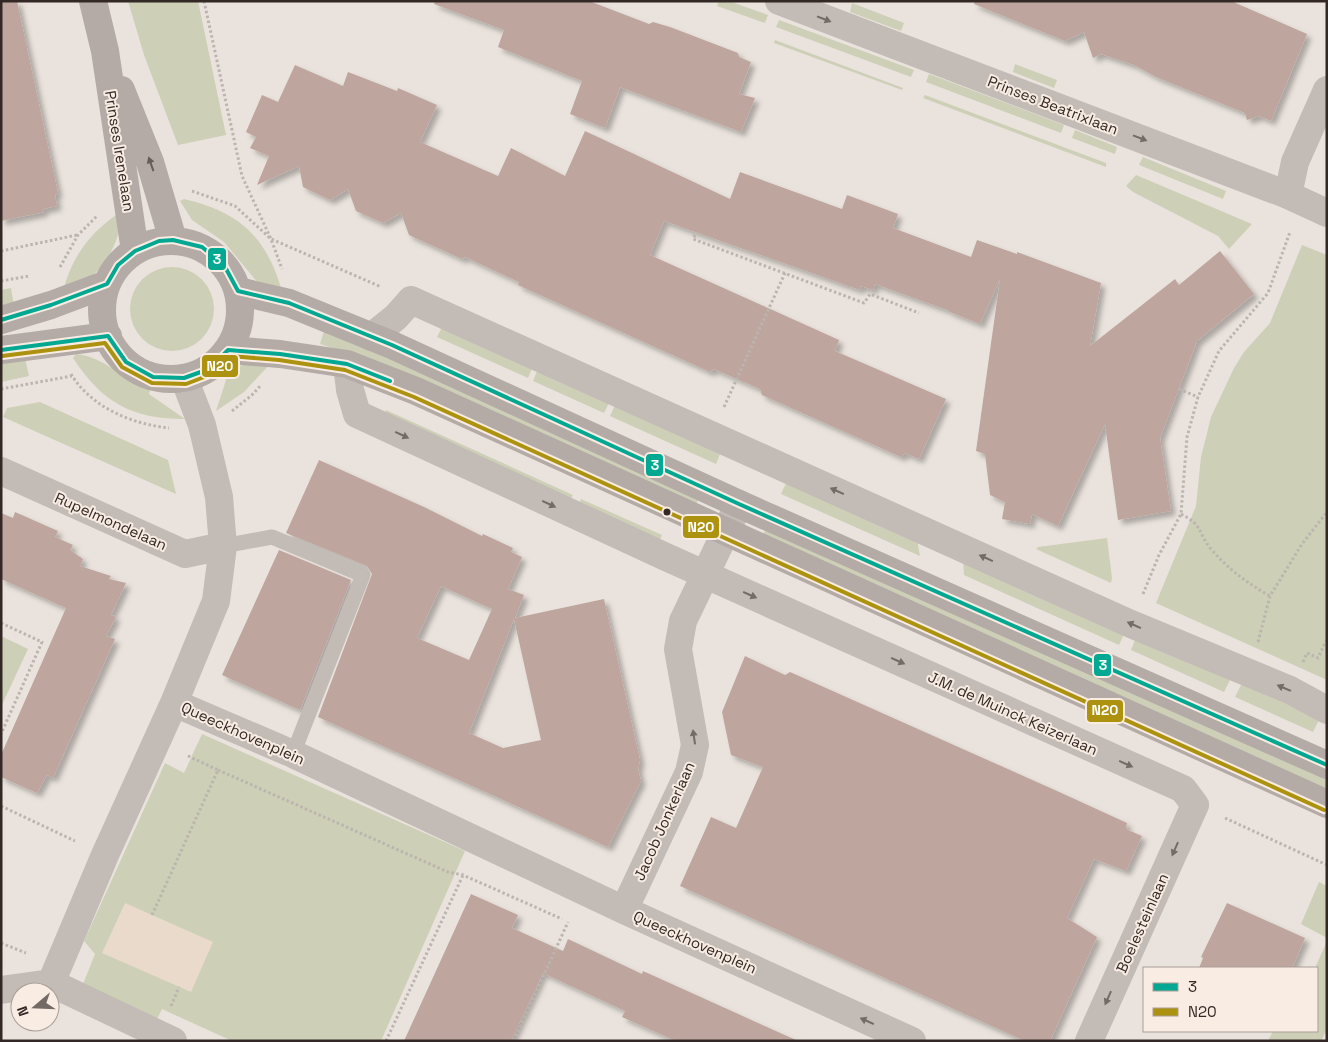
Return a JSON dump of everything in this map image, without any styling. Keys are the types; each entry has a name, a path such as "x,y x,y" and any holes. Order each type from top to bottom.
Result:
{"main road":[{"name":"Prinses Irenelaan","path":"93,1 105,51 135,250"},
{"name":"Prinses Irenelaan","path":"105,51 150,162 173,240"},
{"path":"173,240 202,247 224,265 238,291 241,311 238,332 228,350 209,369 184,378 153,377 126,362 108,336 102,311 107,284 118,265 135,250 160,241 173,240"},
{"path":"1,320 51,305 107,284"},
{"path":"238,291 289,303 371,337 739,504 1327,765"},
{"path":"1,350 108,336"},
{"path":"228,350 280,354 347,364 416,391 1327,804"}],"street":[{"name":"Prinses Beatrixlaan","path":"779,1 1288,195 1327,213"},
{"path":"1288,195 1295,162 1327,90"},
{"path":"371,337 396,317 411,300 1131,624 1290,690 1327,710"},
{"name":"J.M. de Muinck Keizerlaan","path":"347,364 350,390 358,414 706,575 1183,789 1194,805"},
{"path":"174,703 216,600 223,546 219,497 202,425 184,378"},
{"name":"Rupelmondelaan","path":"1,471 185,554 223,546"},
{"name":"Jacob Jonkerlaan","path":"624,910 689,772 695,745 678,649 683,622 739,504"},
{"name":"Queeckhovenplein","path":"52,982 105,855 174,703 293,754 624,910 912,1041"},
{"name":"Boelesteinlaan","path":"1089,1041 1194,805"},
{"path":"60,987 173,1041"}],"lane":[{"path":"223,546 272,537 363,575 293,754"}],"path":[{"path":"204,1 242,176 271,239 411,300"},
{"path":"1131,624 1159,555 1181,514 1187,437 1198,397 1219,351 1268,293 1294,220 1288,195"},
{"path":"1,251 78,235"},
{"path":"695,235 693,239 864,303 870,294 919,313"},
{"path":"712,435 785,273"},
{"path":"1,388 72,376"},
{"path":"1179,389 1198,397"},
{"path":"1249,673 1270,596 1302,544 1327,512"},
{"path":"1181,514 1195,522 1211,548 1243,581 1270,596"},
{"path":"1,624 42,642 1,734"},
{"path":"157,741 448,872 464,875"},
{"path":"152,915 218,770"},
{"path":"1194,805 1327,865"},
{"path":"1,806 105,855"},
{"path":"386,1041 480,841"},
{"path":"514,1041 568,922"}],"green space":[{"path":"128,1 198,1 226,135 178,145 144,55"},
{"path":"719,1 729,1 768,15 765,23 717,6"},
{"path":"852,3 904,23 901,31 850,12"},
{"path":"779,20 914,70 911,77 776,27"},
{"path":"775,40 903,88 902,90 774,43"},
{"path":"1015,64 1057,80 1054,88 1013,72"},
{"path":"929,74 1064,125 1061,133 926,82"},
{"path":"925,95 1106,163 1106,167 923,98"},
{"path":"1075,130 1117,147 1115,154 1072,138"},
{"path":"1143,157 1226,191 1223,199 1139,165"},
{"path":"1136,175 1252,224 1229,249 1218,236 1133,192 1126,186"},
{"path":"184,199 220,211 248,229 268,255 282,291 259,284 224,242 192,220 180,201"},
{"path":"119,213 120,221 117,239 108,257 90,277 64,287 73,264 84,245 100,228"},
{"path":"1302,245 1327,255 1327,680 1156,603 1196,506 1201,457 1211,417 1234,368 1244,352 1270,323"},
{"path":"172,267 188,270 202,279 211,293 214,309 211,325 202,339 188,348 172,351 156,348 142,339 133,325 130,309 133,293 142,279 156,270"},
{"path":"11,288 14,306 1,309 1,290"},
{"path":"444,323 534,364 528,378 437,337"},
{"path":"325,328 700,496 694,509 336,349 320,344"},
{"path":"76,354 96,359 150,390 149,394 185,419 149,416 120,405 95,386 73,358"},
{"path":"25,358 29,376 1,382 1,360"},
{"path":"258,360 270,364 244,392 216,411 226,380 224,375 237,367"},
{"path":"539,366 611,399 604,413 533,381"},
{"path":"617,401 722,449 716,464 610,416"},
{"path":"40,402 168,460 176,494 3,417 7,408"},
{"path":"386,410 573,495 569,503 383,419"},
{"path":"788,479 917,539 920,556 781,494"},
{"path":"581,499 662,535 658,543 578,507"},
{"path":"768,524 1327,775 1327,794 761,539"},
{"path":"1107,538 1111,583 1036,549 1038,547"},
{"path":"963,560 1126,630 1119,645 964,575"},
{"path":"1137,635 1231,678 1224,692 1131,650"},
{"path":"1,636 28,649 1,707"},
{"path":"1242,683 1320,718 1313,732 1235,697"},
{"path":"202,734 465,851 381,1041 232,1041 162,1009 156,1021 83,984 95,954 84,941 165,763 184,773"},
{"path":"1319,882 1327,886 1327,938 1301,924"},
{"path":"1327,941 1327,1029 1321,1041 1268,1041 1272,1032 1318,1032 1318,967 1315,967"}],"shaded area":[{"path":"125,903 213,942 191,992 102,953"}],"building":[{"path":"1,1 17,1 58,193 55,195 57,206 43,209 44,212 1,221"},
{"path":"435,1 589,1 649,24 653,22 670,27 738,53 739,57 751,62 739,94 755,98 741,132 620,87 605,128 570,114 582,81 498,47 504,30 434,4"},
{"path":"975,1 1231,1 1307,34 1271,121 1259,116 1247,120 1245,113 1156,77 1134,65 1101,54 1093,58 1084,32 1065,41 974,4"},
{"path":"295,65 343,86 348,72 397,91 398,88 437,105 420,142 498,176 511,148 565,176 585,131 730,199 740,172 842,209 847,195 898,214 893,228 971,257 977,240 1017,254 1017,252 1101,283 1090,346 1175,279 1179,285 1220,251 1254,294 1197,341 1160,438 1171,511 1118,520 1105,424 1058,526 1032,514 1030,524 1002,519 1005,502 990,495 985,454 976,451 1000,279 980,324 875,284 873,290 861,286 860,290 664,221 650,255 839,340 835,351 946,399 919,459 905,453 901,457 762,395 760,389 714,369 710,372 518,285 519,282 465,257 462,259 409,235 401,213 383,223 356,211 348,189 330,200 303,187 299,166 257,185 269,156 250,148 256,137 246,132 262,95 278,102"},
{"path":"319,460 424,507 482,536 483,534 513,548 511,552 522,557 508,589 524,595 515,618 604,599 640,760 638,769 641,781 608,847 318,717 372,574 367,566 286,533","holes":["441,586 492,609 469,660 417,638","514,619 541,740 503,748 469,733"]},
{"path":"15,512 58,531 55,537 73,545 70,550 83,559 80,566 111,576 109,579 126,583 111,615 116,617 106,636 115,639 53,778 47,775 37,793 1,777 1,755 66,608 1,579 1,513 13,518"},
{"path":"279,550 351,580 300,710 222,675"},
{"path":"745,656 785,675 790,672 1057,791 1127,823 1126,827 1128,830 1142,836 1126,871 1094,859 1067,918 1097,937 1050,1041 1025,1041 680,886 711,817 736,828 763,767 731,755 722,712"},
{"path":"471,894 518,915 512,928 563,951 568,939 642,974 643,971 798,1041 676,1041 622,1017 625,1011 543,973 511,1041 404,1041"},
{"path":"1227,903 1305,938 1292,967 1199,967 1203,958 1201,957"}],"transit line":[{"name":"3","path":"1,320 51,305 107,284 118,265 135,251 159,241 173,240 202,247 224,265 238,291 289,303 392,345 739,504 1327,765"},
{"name":"3","path":"1,350 108,336 126,362 153,377 184,378 209,369 228,350 280,354 347,364 390,381"},
{"name":"N20","path":"2,356 105,343 122,367 152,383 186,384 212,374 230,356 279,360 345,370 414,397 1324,810"}]}
